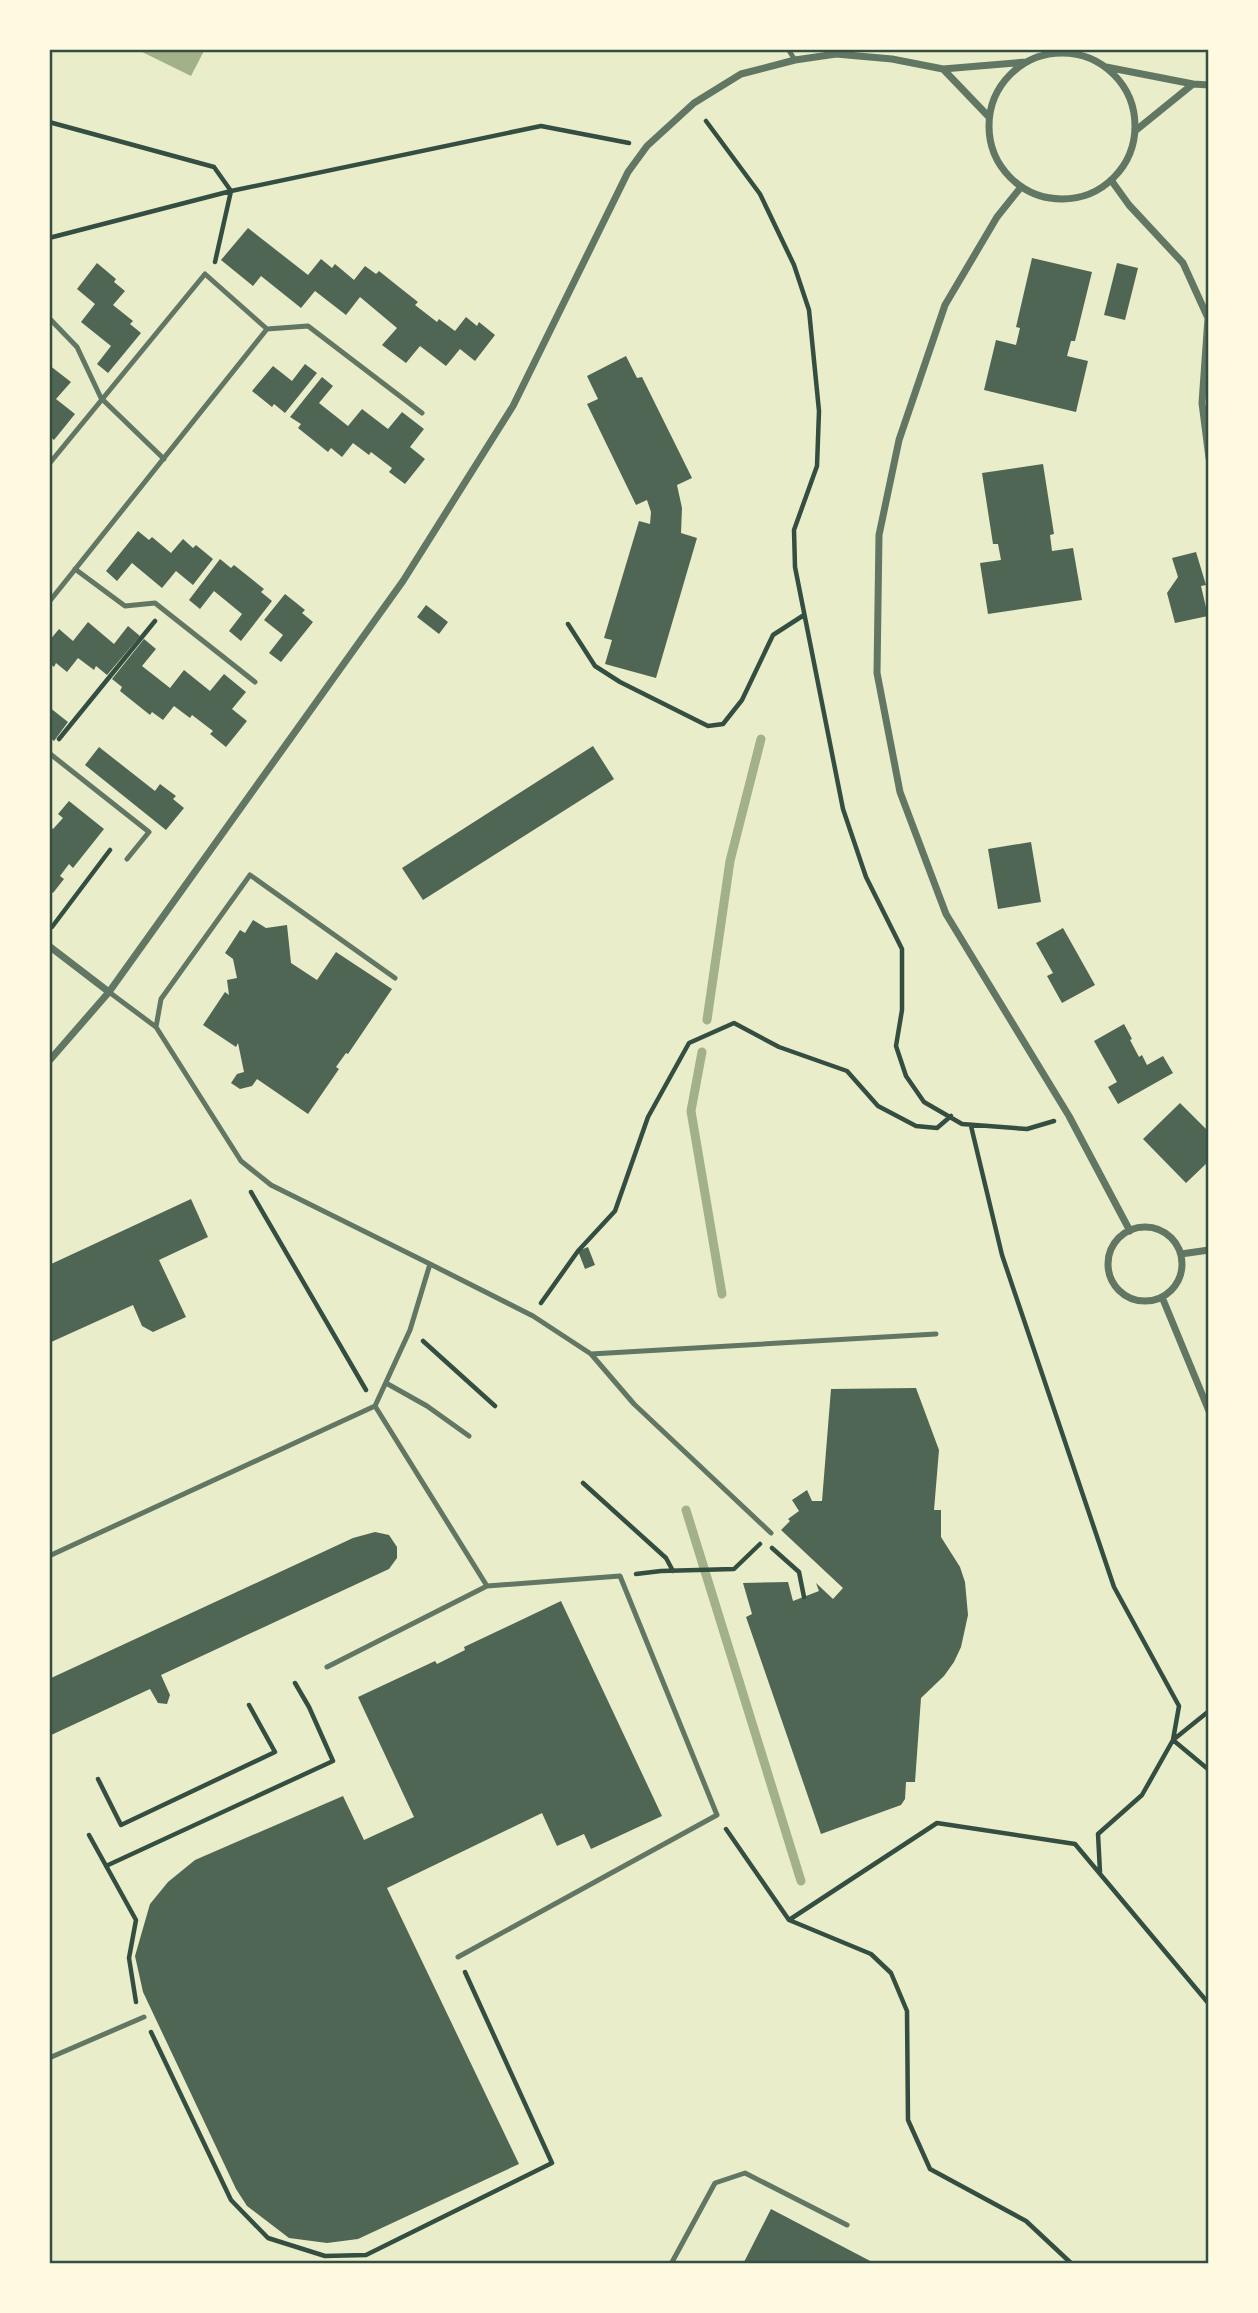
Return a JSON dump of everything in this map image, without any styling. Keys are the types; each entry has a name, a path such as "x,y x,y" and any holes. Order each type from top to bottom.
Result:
{"street":[{"path":"1104,66 1121,83 1132,106 1135,131 1123,166 1111,180 1091,193 1067,199 1043,197 1021,187 1006,173 995,156 989,137 989,117 996,95 1009,76 1027,62 1064,51 1104,66 1209,85"},
{"path":"49,1061 110,992 403,581 513,407 628,172 647,146 694,103 741,74 795,60 836,54 892,59 943,69 1027,62"},
{"path":"943,69 989,117"},
{"path":"1135,131 1193,84"},
{"path":"1111,180 1129,205 1183,263 1208,318 1202,403 1209,458"},
{"path":"1021,187 997,217 945,305 899,440 879,535 877,673 901,792 946,914 1069,1116 1130,1231"},
{"path":"49,946 110,992"},
{"path":"1142,1227 1155,1228 1175,1242 1181,1254 1179,1279 1162,1297 1139,1301 1119,1290 1112,1280 1109,1269 1113,1246 1120,1237 1130,1231 1142,1227"},
{"path":"1181,1254 1209,1250"},
{"path":"1162,1297 1209,1411"}],"lane":[{"path":"788,49 795,60"},
{"path":"49,464 205,274 267,329 308,326 422,413"},
{"path":"49,318 77,347 101,398 164,458"},
{"path":"49,602 267,329"},
{"path":"75,569 125,606 155,603 255,682"},
{"path":"49,753 149,832 127,859"},
{"path":"156,1027 161,999 250,875 395,978"},
{"path":"110,992 156,1027 241,1161 271,1185 533,1316 591,1354 634,1404 771,1534"},
{"path":"49,1556 375,1406 410,1329 430,1264"},
{"path":"591,1354 936,1334"},
{"path":"386,1383 427,1406 469,1436"},
{"path":"375,1406 487,1586"},
{"path":"327,1667 487,1586 620,1576 717,1815 458,1956"},
{"path":"49,2058 144,2017"},
{"path":"671,2264 715,2183 745,2173 846,2225"}],"path":[{"path":"706,121 761,194 794,265 809,310 819,411 817,466 794,530 795,567 843,809 866,877 902,949 902,1010 897,1046 906,1076 924,1102 962,1124 1027,1129 1069,1116"},
{"path":"49,122 214,167 231,191 212,280"},
{"path":"49,238 231,191 541,126 647,146"},
{"path":"57,742 164,610"},
{"path":"568,624 595,666 620,682 708,726 723,724 742,700 773,635 804,615"},
{"path":"49,925 52,927 133,820"},
{"path":"533,1316 578,1251 615,1211 648,1118 689,1043 734,1023 779,1047 847,1071 878,1106 916,1126 937,1128 951,1116"},
{"path":"971,1126 1002,1255 1114,1587 1179,1706 1173,1740 1142,1795 1098,1833 1100,1872"},
{"path":"241,1161 252,1195 375,1406"},
{"path":"410,1329 495,1406"},
{"path":"583,1483 666,1558 673,1571"},
{"path":"620,1576 734,1569 764,1541 799,1572 804,1597"},
{"path":"106,1866 333,1761 295,1682"},
{"path":"98,1779 121,1825 275,1752 250,1705"},
{"path":"1173,1740 1209,1711"},
{"path":"1173,1740 1209,1770"},
{"path":"717,1815 789,1920 871,1955 891,1973 906,2011 908,2120 930,2169 1026,2221 1072,2264"},
{"path":"789,1920 937,1823 1075,1844 1209,2004"},
{"path":"89,1835 136,1920 129,1958 134,1999 231,2200 268,2238 325,2256 366,2255 552,2163 458,1956"}],"shaded area":[{"path":"136,49 205,49 191,76"}],"building":[{"path":"248,228 308,275 321,259 332,268 335,264 354,280 365,266 376,274 379,271 418,302 415,305 437,322 439,319 455,331 466,317 477,326 479,322 495,335 475,361 460,349 446,366 420,346 406,363 382,345 397,328 360,297 346,315 315,291 301,308 261,276 253,286 221,260"},
{"path":"1032,258 1092,272 1075,341 1071,341 1067,356 1088,361 1076,412 984,390 996,340 1016,345 1020,328 1016,327"},
{"path":"97,263 116,279 114,282 125,291 113,305 133,321 130,324 141,333 108,373 97,364 111,346 81,322 95,304 77,289"},
{"path":"1117,263 1138,268 1125,320 1104,315"},
{"path":"626,356 637,378 642,377 692,478 677,485 682,508 681,533 697,538 656,678 605,664 612,640 604,638 639,521 650,524 651,512 647,500 636,505 587,404 598,399 587,376"},
{"path":"305,364 317,373 285,413 274,404 272,407 252,391 273,366 292,381"},
{"path":"49,365 71,382 56,399 75,414 54,440 49,436"},
{"path":"322,377 333,386 319,403 348,426 362,409 388,429 402,412 424,429 410,447 425,459 405,484 389,472 392,468 371,452 369,455 353,443 342,457 331,448 328,452 298,428 301,424 290,417"},
{"path":"1043,464 1054,534 1050,535 1052,551 1073,548 1082,600 988,614 980,563 1001,560 998,544 993,544 982,473"},
{"path":"138,531 149,540 152,537 171,553 183,539 193,548 196,545 213,559 193,585 176,571 162,588 132,563 117,581 106,571"},
{"path":"1196,552 1206,585 1201,586 1208,616 1175,623 1167,593 1178,577 1172,558"},
{"path":"220,559 231,568 234,565 264,589 261,592 272,601 241,641 229,631 242,614 214,591 200,609 189,600"},
{"path":"285,594 305,610 302,613 313,622 281,662 269,653 283,635 264,620"},
{"path":"426,605 448,622 439,634 417,617"},
{"path":"88,622 114,644 128,626 140,636 107,675 96,666 94,670 78,658 67,672 56,663 54,667 49,663 49,641 59,629 73,641"},
{"path":"144,639 156,649 142,666 170,688 184,670 210,691 224,674 246,692 232,709 247,721 226,747 210,734 213,731 192,715 190,718 174,706 163,720 152,712 150,715 120,691 122,687 112,679"},
{"path":"49,707 68,722 54,741 49,737"},
{"path":"593,746 614,779 423,900 402,868"},
{"path":"99,747 155,791 160,784 176,796 173,799 184,808 166,830 85,765"},
{"path":"69,801 104,829 73,868 69,864 60,876 64,879 53,893 49,890 49,826 53,829 63,818 58,814"},
{"path":"1031,842 1041,902 998,909 988,849"},
{"path":"253,920 266,928 287,925 291,963 317,980 336,952 392,989 348,1054 346,1053 336,1067 339,1069 308,1114 257,1079 252,1086 240,1089 231,1083 237,1074 244,1072 238,1043 236,1047 203,1025 225,992 229,995 227,980 237,978 233,959 225,953 240,930 245,933"},
{"path":"1063,928 1095,985 1062,1003 1047,976 1053,973 1036,943"},
{"path":"1124,1024 1139,1057 1142,1055 1147,1065 1163,1056 1173,1073 1118,1104 1108,1087 1117,1082 1094,1041"},
{"path":"1180,1103 1209,1132 1209,1161 1186,1183 1143,1139"},
{"path":"191,1199 208,1237 159,1260 186,1317 153,1332 142,1326 133,1305 49,1343 49,1265"},
{"path":"588,1247 595,1265 585,1269 578,1251"},
{"path":"916,1388 939,1450 934,1510 941,1510 941,1537 960,1567 965,1582 968,1615 961,1647 954,1662 921,1698 915,1782 906,1782 905,1799 901,1805 821,1834 746,1617 752,1614 743,1583 788,1582 793,1601 819,1591 816,1583 833,1599 843,1588 781,1530 790,1521 788,1519 799,1511 792,1500 807,1490 812,1501 822,1501 831,1389"},
{"path":"375,1532 389,1535 397,1547 397,1558 389,1569 161,1675 170,1695 167,1704 158,1703 150,1689 49,1736 49,1679 353,1538"},
{"path":"561,1601 662,1816 591,1849 584,1834 557,1846 542,1813 387,1888 519,2164 358,2239 327,2243 289,2238 247,2206 236,2189 143,1992 135,1956 150,1904 168,1882 195,1860 343,1796 364,1840 414,1817 358,1697 435,1661 437,1664 465,1650 464,1647"},
{"path":"771,2209 876,2264 743,2264"}],"waterway":[{"path":"707,1020 730,861 761,739"},
{"path":"702,1052 691,1111 722,1294"},
{"path":"686,1510 801,1881"}]}
